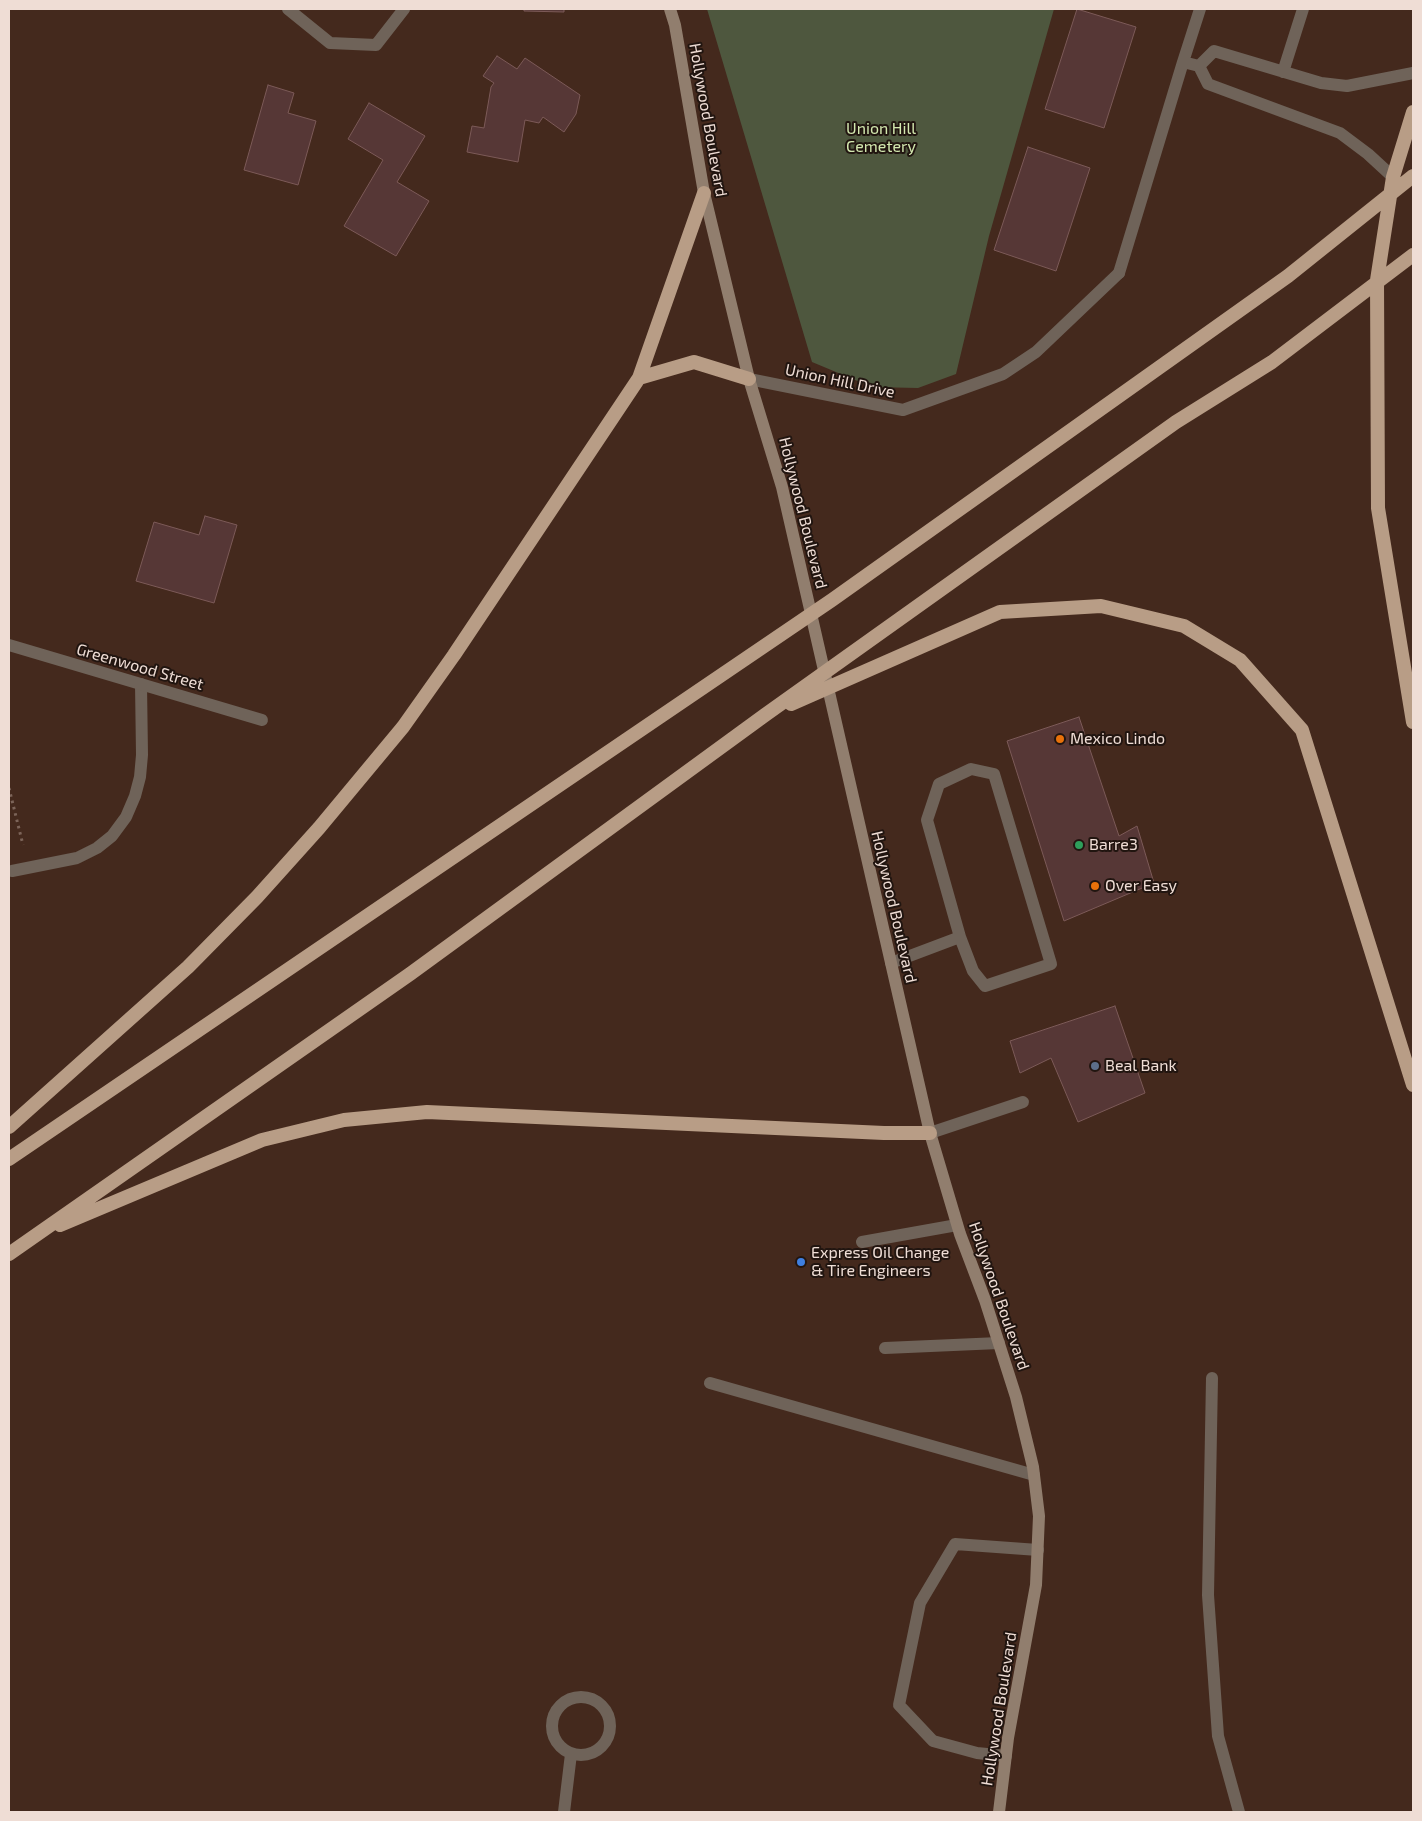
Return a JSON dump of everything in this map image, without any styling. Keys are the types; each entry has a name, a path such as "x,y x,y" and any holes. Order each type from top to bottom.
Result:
{"highway":[{"path":"1413,112 1393,177 1377,280 1378,508 1413,722"},
{"path":"9,1159 832,600 1288,276 1413,176"},
{"path":"9,1127 188,967 257,897 319,828 403,727 460,647 639,378 704,193"},
{"path":"9,1254 410,974 766,715 1176,422 1272,362 1413,255"},
{"path":"639,378 694,362 749,379"},
{"path":"766,715 1000,612 1101,606 1184,626 1240,660 1302,730 1413,1085"},
{"path":"34,1236 262,1140 344,1120 427,1112 930,1133"}],"main road":[{"name":"Hollywood Boulevard","path":"670,9 704,193 749,379 782,487 930,1133 957,1224 985,1300 1016,1397 1034,1475 1039,1516 1036,1585 1006,1756 999,1812"}],"street":[{"path":"288,9 330,43 376,45 404,9"},
{"path":"1200,9 1183,62 1199,66 1208,84 1340,133 1368,154 1393,177"},
{"path":"1283,72 1303,9"},
{"path":"1199,66 1214,51 1321,83 1347,86 1413,73"},
{"name":"Union Hill Drive","path":"749,379 903,410 1003,374 1036,352 1119,273 1183,62"},
{"name":"Greenwood Street","path":"9,645 262,720"},
{"path":"12,871 77,858 97,848 112,836 126,817 135,796 140,777 142,755 141,684"},
{"path":"971,769 994,774 1051,964 985,986 973,971 960,937 927,820 939,784 971,769"},
{"path":"890,963 960,937"},
{"path":"930,1133 1023,1102"},
{"path":"862,1242 957,1224"},
{"path":"885,1348 999,1343"},
{"path":"1212,1378 1208,1595 1218,1736 1239,1812"},
{"path":"710,1382 1034,1475"},
{"path":"1006,1756 976,1753 933,1741 899,1705 920,1603 955,1544 1038,1550"},
{"path":"576,1698 594,1700 602,1706 607,1715 610,1724 609,1734 605,1743 598,1750 580,1756 571,1754 562,1749 552,1734 554,1715 566,1701 576,1698"},
{"path":"564,1812 571,1754"}],"path":[{"path":"9,788 29,868"}],"green space":[{"name":"Union Hill Cemetery","path":"707,9 1054,9 989,236 956,374 918,388 872,387 812,362"}],"building":[{"path":"524,9 564,9 564,12 524,11"},
{"path":"1077,9 1136,27 1104,128 1045,109"},
{"path":"497,56 517,69 525,58 580,95 576,114 564,132 543,117 539,123 525,120 518,162 467,152 472,126 484,128 491,87 494,83 483,76"},
{"path":"268,85 294,93 288,113 316,121 298,185 244,170"},
{"path":"369,103 425,136 397,182 429,201 396,256 344,226 383,160 348,139"},
{"path":"1028,147 1090,168 1056,271 994,250"},
{"path":"205,516 237,525 214,603 136,581 154,522 199,535"},
{"path":"1079,717 1119,836 1137,826 1154,883 1064,921 1007,741"},
{"name":"Beal Bank","path":"1115,1006 1145,1093 1078,1122 1051,1058 1020,1073 1010,1041"}],"place":[{"name":"Mexico Lindo","path":"1060,739"},
{"name":"Barre3","path":"1079,845"},
{"name":"Over Easy","path":"1095,886"},
{"name":"Beal Bank","path":"1095,1066"},
{"name":"Express Oil Change & Tire Engineers","path":"801,1262"}]}
